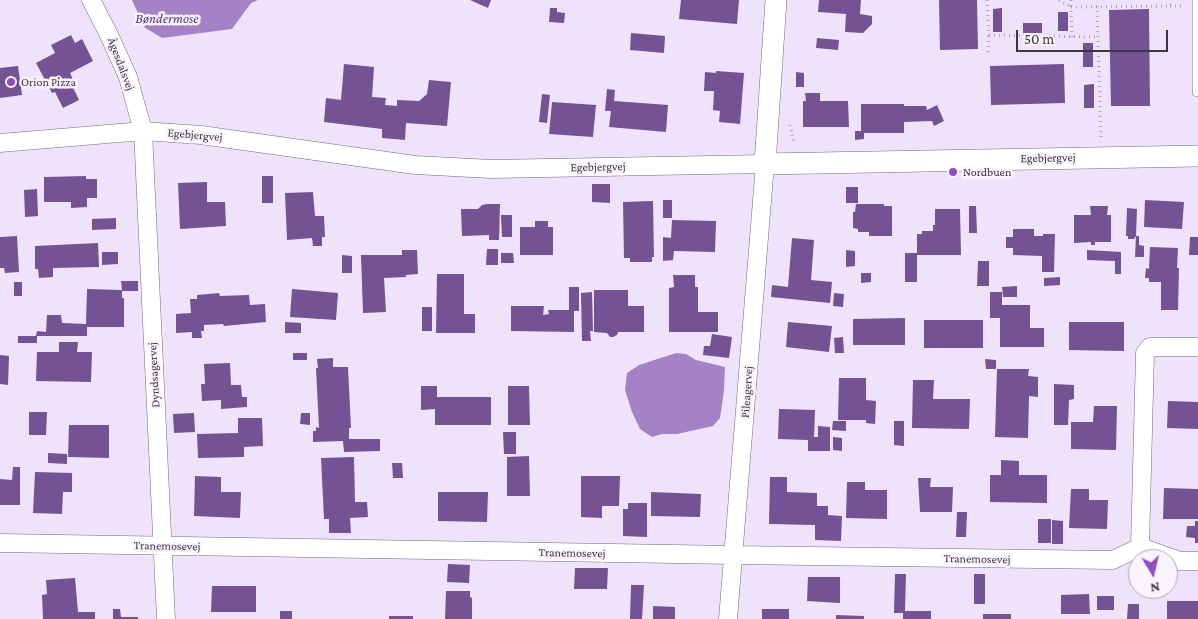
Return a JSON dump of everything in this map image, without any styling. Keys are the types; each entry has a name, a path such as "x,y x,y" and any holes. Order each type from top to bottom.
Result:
{"street":[{"name":"Ågesdalsvej","path":"91,0 128,77 143,131"},
{"path":"765,164 776,0"},
{"name":"Egebjergvej","path":"0,143 143,131 201,135 416,165 491,169 1198,156"},
{"name":"Dyndsagervej","path":"143,131 166,619"},
{"name":"Pileagervej","path":"728,619 765,164"},
{"path":"1198,347 1150,348 1145,353 1140,547 1180,561 1198,561"},
{"name":"Tranemosevej","path":"0,543 1113,560 1140,547"}],"lane":[{"path":"1196,0 1197,92"}],"path":[{"path":"987,0 988,52"},
{"path":"1059,0 1071,7 1170,6 1172,0"},
{"path":"1071,0 1072,37"},
{"path":"1097,6 1101,139"},
{"path":"989,35 1098,37"}],"water":[{"name":"Bøndermose","path":"132,0 258,0 251,3 232,29 162,38 144,27"},
{"path":"676,353 686,354 696,360 725,367 720,418 713,426 652,437 640,429 632,412 625,390 627,373 639,365"}],"building":[{"path":"470,0 491,0 488,8"},
{"path":"681,0 739,0 737,24 679,19"},
{"path":"819,0 861,0 860,14 872,16 872,24 863,33 845,32 846,14 818,12"},
{"path":"939,0 977,0 978,49 940,50"},
{"path":"550,8 557,8 557,12 565,13 564,23 549,22"},
{"path":"1002,8 1002,32 993,32 993,9"},
{"path":"1149,9 1150,106 1111,106 1109,10"},
{"path":"1058,12 1068,12 1068,31 1058,31"},
{"path":"1023,23 1042,23 1042,33 1023,33"},
{"path":"631,33 665,36 664,53 630,50"},
{"path":"71,35 75,43 82,39 93,61 70,73 74,82 71,83 79,100 63,108 55,92 52,93 36,63 55,53 51,45"},
{"path":"817,38 839,40 838,50 816,48"},
{"path":"1083,43 1093,43 1093,67 1083,67"},
{"path":"344,64 374,67 372,97 386,98 385,105 397,106 397,100 419,101 427,94 429,80 451,82 447,126 406,123 405,140 382,138 382,129 324,122 326,98 341,100"},
{"path":"1064,64 1065,103 991,105 990,66"},
{"path":"18,66 22,95 0,98 0,68"},
{"path":"716,71 744,73 740,124 719,122 720,111 713,110 714,91 704,91 705,72 716,73"},
{"path":"796,72 804,73 804,87 796,87"},
{"path":"1094,84 1094,108 1084,108 1084,85"},
{"path":"607,89 615,90 614,101 668,105 666,132 609,127 611,111 605,111"},
{"path":"805,93 820,93 820,101 848,101 849,127 803,127 803,101 806,101"},
{"path":"542,94 550,95 547,123 539,122"},
{"path":"552,102 596,105 593,137 549,134"},
{"path":"861,104 926,106 927,110 937,105 944,121 934,126 932,121 904,122 904,133 864,133 864,139 855,140 855,131 861,131"},
{"path":"86,176 86,179 97,179 97,198 87,198 87,207 71,208 71,202 44,202 44,177"},
{"path":"262,176 273,176 273,203 262,203"},
{"path":"207,182 207,202 225,202 226,226 180,229 178,183"},
{"path":"592,184 610,184 610,203 592,202"},
{"path":"846,187 858,187 858,203 846,203"},
{"path":"37,189 38,216 25,217 24,190"},
{"path":"313,192 315,216 324,216 325,237 322,237 322,246 313,246 312,238 287,240 285,193"},
{"path":"663,200 672,200 672,218 663,218"},
{"path":"1145,200 1184,202 1182,229 1144,227"},
{"path":"653,201 654,257 652,257 652,262 630,262 630,258 624,258 623,202"},
{"path":"500,204 499,240 489,240 489,235 462,236 461,209 478,209 482,205"},
{"path":"856,204 884,204 884,206 892,206 892,236 869,236 869,232 858,232 858,229 853,228 853,212 855,212"},
{"path":"969,206 976,206 977,233 969,233"},
{"path":"1090,206 1108,206 1107,215 1111,215 1111,242 1095,242 1095,245 1091,245 1091,242 1074,243 1074,215 1091,215"},
{"path":"1127,208 1137,209 1136,236 1134,239 1128,239 1128,236 1126,236"},
{"path":"935,209 960,209 961,255 917,255 917,234 922,234 922,231 933,231"},
{"path":"501,215 512,215 512,237 502,237"},
{"path":"116,218 116,229 92,230 92,219"},
{"path":"672,220 716,221 715,252 674,251 673,260 663,261 663,237 671,238"},
{"path":"535,221 548,221 548,227 553,227 553,255 520,255 520,227 535,227"},
{"path":"1013,229 1034,229 1034,236 1055,234 1054,272 1042,272 1042,256 1013,255 1013,248 1006,248 1006,237 1013,237"},
{"path":"17,236 19,272 5,273 4,268 0,268 0,237"},
{"path":"1136,236 1139,236 1139,245 1144,246 1144,257 1135,257"},
{"path":"1190,237 1198,237 1198,255 1189,255"},
{"path":"792,238 814,240 811,280 832,282 830,303 771,297 772,285 788,287"},
{"path":"98,243 99,267 53,268 53,277 39,278 38,269 35,269 35,246"},
{"path":"1150,247 1178,248 1178,310 1161,310 1161,282 1149,282 1149,278 1145,278 1146,268 1149,269"},
{"path":"487,249 498,249 498,265 486,265"},
{"path":"402,250 417,250 418,274 406,275 406,277 384,278 386,312 363,313 361,255 402,255"},
{"path":"846,250 855,251 855,266 846,267"},
{"path":"1087,250 1121,252 1121,274 1115,274 1115,261 1087,260"},
{"path":"102,252 118,252 118,264 102,265"},
{"path":"501,253 513,253 514,263 501,263"},
{"path":"905,253 917,253 917,282 905,282"},
{"path":"342,255 352,256 352,273 342,273"},
{"path":"978,261 989,261 989,286 977,286"},
{"path":"861,273 871,273 871,282 861,283"},
{"path":"437,274 464,274 464,314 475,314 475,333 436,333"},
{"path":"673,275 695,275 695,287 698,287 698,312 718,312 718,332 669,332 669,288 674,287"},
{"path":"1060,277 1060,285 1044,286 1044,278"},
{"path":"121,281 138,281 138,291 122,291 122,298 124,298 124,327 87,327 87,336 36,336 37,331 46,332 47,315 61,315 62,323 86,324 87,289 122,290"},
{"path":"14,282 22,282 22,296 14,296"},
{"path":"1017,286 1017,297 1003,297 1002,287"},
{"path":"569,287 579,287 579,311 574,311 574,332 511,331 511,306 544,306 543,315 549,314 548,310 569,310"},
{"path":"292,289 338,293 336,320 290,317"},
{"path":"594,290 628,290 628,306 644,306 644,332 618,332 617,335 610,337 607,333 594,332"},
{"path":"592,292 593,331 590,331 591,341 582,341 581,293"},
{"path":"990,292 1002,292 1002,305 1030,305 1030,328 1044,328 1044,347 1000,347 1000,318 990,318"},
{"path":"219,293 220,296 249,295 250,305 265,304 266,322 224,326 223,324 204,325 204,331 201,331 202,338 192,338 192,332 176,333 176,314 191,313 190,299 197,299 197,295"},
{"path":"834,293 844,294 843,307 833,306"},
{"path":"422,307 432,307 432,331 422,331"},
{"path":"905,318 905,345 853,345 853,319"},
{"path":"924,320 983,320 983,348 924,348"},
{"path":"285,322 301,323 301,333 285,333"},
{"path":"788,322 832,326 829,352 786,347"},
{"path":"1069,322 1124,322 1124,351 1069,350"},
{"path":"712,334 732,337 729,358 703,355 704,346 710,346"},
{"path":"18,336 37,336 37,343 18,343"},
{"path":"843,337 844,353 835,353 834,338"},
{"path":"59,342 78,342 77,352 92,352 91,382 36,381 37,352 59,352"},
{"path":"293,353 307,353 307,360 293,360"},
{"path":"0,355 9,356 8,385 0,384"},
{"path":"333,358 333,367 348,367 351,428 349,428 349,439 380,439 380,451 344,452 343,441 313,442 313,431 316,431 316,427 319,428 317,359"},
{"path":"985,359 996,360 996,369 986,369"},
{"path":"230,363 231,385 241,385 242,397 247,397 247,407 221,409 221,400 202,401 201,384 205,384 204,364"},
{"path":"997,369 1029,369 1028,376 1038,377 1038,397 1029,396 1028,438 995,437"},
{"path":"839,378 866,378 866,400 876,401 875,424 866,423 866,420 838,420"},
{"path":"913,380 934,380 933,399 970,399 969,429 912,428"},
{"path":"1054,384 1074,385 1074,399 1069,400 1068,425 1054,425"},
{"path":"421,386 437,386 437,397 491,397 491,425 435,425 435,409 421,410"},
{"path":"508,386 529,386 530,425 508,425"},
{"path":"1168,401 1198,402 1198,429 1167,428"},
{"path":"1094,406 1117,406 1116,450 1071,449 1071,422 1093,422"},
{"path":"779,409 815,410 814,437 818,437 818,426 830,427 830,451 808,451 808,440 778,439"},
{"path":"29,412 47,412 46,435 29,435"},
{"path":"194,413 195,432 174,433 173,414"},
{"path":"301,413 310,413 310,425 300,424"},
{"path":"238,418 262,418 263,446 244,447 244,457 198,458 197,434 238,433"},
{"path":"833,421 846,421 846,431 832,430"},
{"path":"894,421 904,421 904,446 894,445"},
{"path":"69,425 109,425 109,458 68,457"},
{"path":"503,432 516,432 516,454 504,454"},
{"path":"833,437 842,438 842,451 833,450"},
{"path":"48,453 67,454 67,464 48,463"},
{"path":"529,456 530,496 507,496 507,457"},
{"path":"354,457 355,502 367,502 368,517 350,518 351,533 329,533 329,519 324,519 321,458"},
{"path":"1001,460 1019,461 1019,475 1047,475 1047,503 990,502 990,475 1001,475"},
{"path":"392,463 402,463 403,478 393,478"},
{"path":"13,467 20,467 20,505 0,505 0,479 12,480"},
{"path":"35,472 72,473 72,492 63,492 62,514 33,513"},
{"path":"195,476 221,477 221,492 241,492 240,518 194,516"},
{"path":"581,476 620,476 619,506 602,506 602,518 581,517"},
{"path":"770,477 787,477 787,492 817,493 817,506 828,506 828,515 842,516 841,541 815,540 815,525 769,524"},
{"path":"918,478 931,478 930,487 953,487 952,512 920,512"},
{"path":"847,482 865,482 865,490 887,490 887,519 846,518"},
{"path":"1164,488 1198,489 1198,519 1163,519"},
{"path":"1071,489 1089,489 1089,500 1108,500 1107,529 1069,528"},
{"path":"438,492 488,492 487,522 438,521"},
{"path":"651,492 701,494 700,517 651,516"},
{"path":"628,503 647,503 647,537 623,536 623,509 628,509"},
{"path":"957,512 967,512 966,537 956,537"},
{"path":"1038,519 1051,519 1051,543 1038,543"},
{"path":"1052,520 1063,521 1063,544 1052,544"},
{"path":"1195,521 1198,521 1198,543 1195,543 1195,538 1186,537 1187,526 1195,526"},
{"path":"448,564 470,565 469,583 447,582"},
{"path":"575,568 608,568 607,589 574,589"},
{"path":"895,574 906,574 905,611 931,611 931,619 903,619 903,613 894,613"},
{"path":"974,574 985,574 985,604 974,604"},
{"path":"808,577 840,577 840,603 807,601"},
{"path":"75,578 78,612 95,612 95,619 43,619 42,595 47,594 46,580"},
{"path":"631,585 644,585 642,619 630,619"},
{"path":"212,586 256,586 256,612 211,612"},
{"path":"446,591 470,591 472,619 445,619"},
{"path":"1089,594 1090,614 1061,614 1061,595"},
{"path":"1097,596 1114,596 1114,610 1097,610"},
{"path":"1167,601 1198,601 1198,619 1167,619"},
{"path":"1128,604 1139,604 1139,619 1127,619"},
{"path":"653,606 675,607 675,619 653,619"},
{"path":"113,609 120,609 121,617 138,617 138,619 113,619"},
{"path":"762,609 789,609 789,619 762,619"},
{"path":"280,611 292,611 292,619 280,619"},
{"path":"983,614 1011,614 1011,619 983,619"},
{"path":"836,615 864,616 864,619 836,619"},
{"path":"389,616 413,616 413,619 389,619"}],"place":[{"name":"Orion Pizza","path":"11,82"},
{"name":"Nordbuen","path":"953,172"}]}
